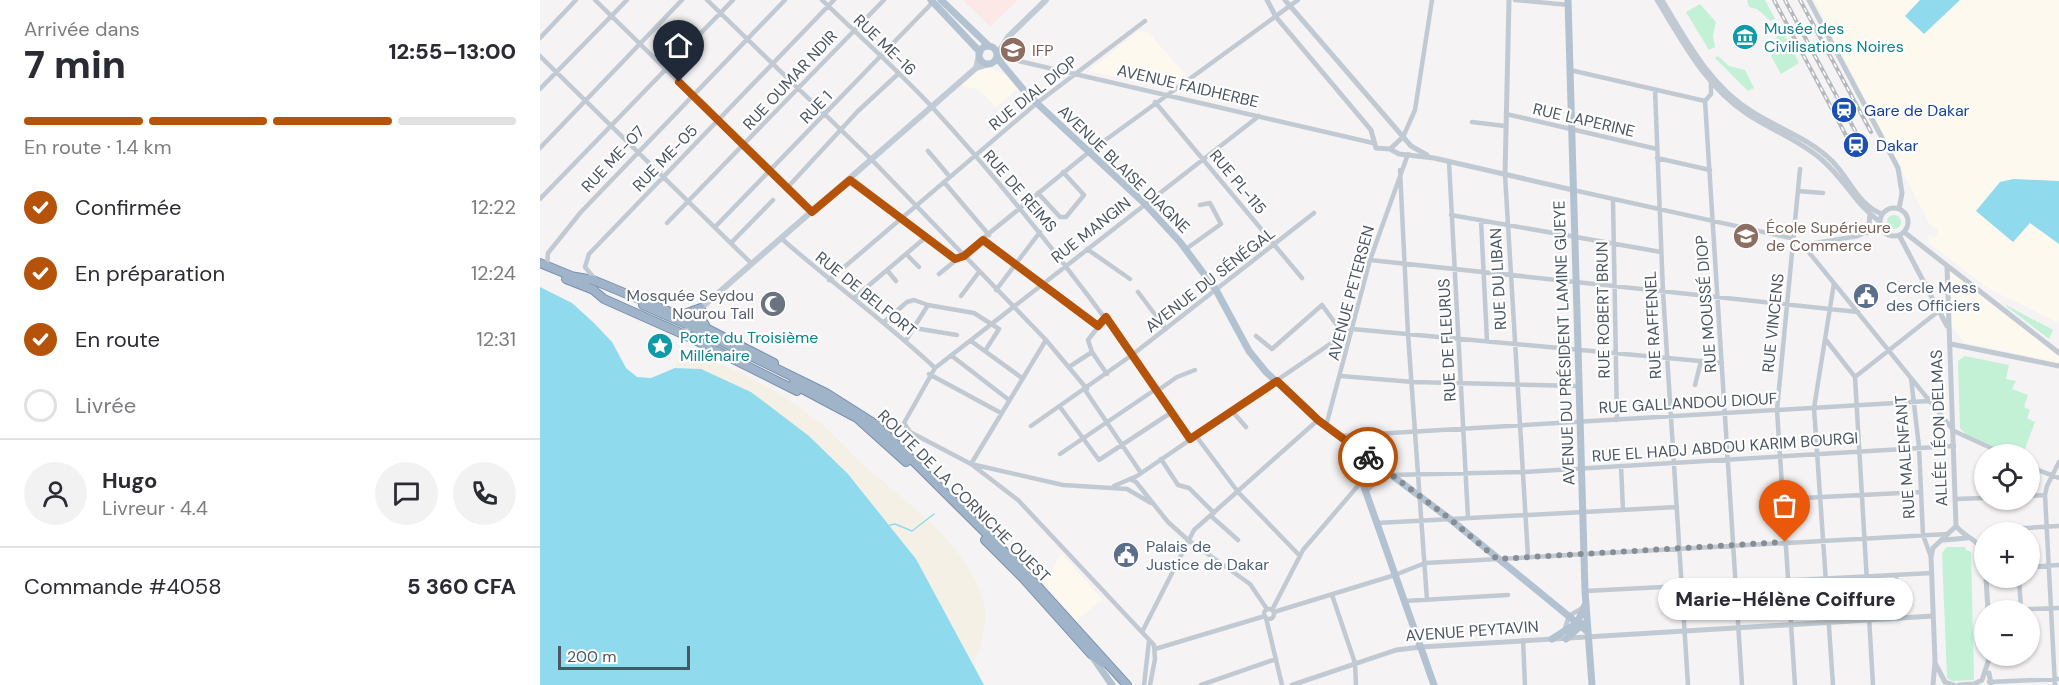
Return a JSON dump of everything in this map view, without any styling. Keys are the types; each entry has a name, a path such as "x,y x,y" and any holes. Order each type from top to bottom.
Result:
{"highway":[{"name":"ROUTE DE LA CORNICHE OUEST","path":"542,266 688,328 833,397 878,426 1022,569 1127,685"},
{"path":"542,266 592,290 604,299 688,328 706,327 766,359 794,379"},
{"path":"570,276 601,284 679,316 688,328"},
{"path":"679,316 702,308 701,318 706,327"},
{"name":"ROUTE DE LA CORNICHE OUEST","path":"688,328 857,418 878,435 1023,578 1091,654"},
{"path":"1091,654 1102,663 1120,685"}],"main road":[{"path":"941,0 989,46 994,59"},
{"path":"688,328 702,308 752,264 976,68 994,59 1008,38 1046,0"},
{"path":"932,1 980,54 983,62 994,59"},
{"name":"AVENUE DU PRÉSIDENT LAMINE GUEYE","path":"1568,2 1587,616 1583,630 1592,685"},
{"path":"976,68 980,54 989,46 1008,38"},
{"name":"AVENUE BLAISE DIAGNE","path":"994,59 1037,103 1144,203 1186,249 1216,290 1249,351 1277,381 1318,420 1450,519 1583,630"},
{"path":"1353,446 1362,481 1434,685"},
{"path":"1552,639 1583,630 1585,604"},
{"name":"ROUTE DE LA CORNICHE OUEST","path":"1091,654 1112,685"}],"street":[{"path":"540,38 576,0"},
{"path":"595,0 812,212"},
{"path":"540,89 627,0"},
{"path":"540,148 682,0"},
{"path":"707,0 873,160 1046,340 1086,389 1139,474"},
{"path":"540,199 734,0"},
{"name":"RUE ME-07","path":"542,266 548,254 581,212 637,151 785,0"},
{"name":"RUE ME-16","path":"822,0 932,107"},
{"name":"RUE ME-05","path":"601,284 587,272 585,263 589,254 834,0"},
{"name":"RUE OUMAR NDIR","path":"667,223 884,0"},
{"path":"1267,0 1276,17 1371,130 1373,143 1377,148 1389,149 1399,154 1434,158 1660,211 1713,220 1795,239 1803,245 1954,431 1982,444"},
{"path":"1285,0 1411,146 1434,158"},
{"path":"939,274 955,259 964,256 1089,152 1298,0"},
{"path":"1389,149 1403,137 1415,110 1432,0"},
{"name":"RUE DU LIBAN","path":"1509,0 1505,175 1528,557"},
{"path":"1515,0 1568,2"},
{"path":"1657,0 1694,62 1720,92 1758,122 1821,158 1842,181 1859,205 1880,224 1887,234 1901,233 2059,353"},
{"path":"1662,0 1697,58 1727,92 1754,113 1820,150 1841,171 1862,201 1882,214"},
{"path":"1809,0 1898,168 1902,193 1899,209"},
{"name":"RUE 1","path":"715,227 826,115 932,1"},
{"name":"RUE DIAL DIOP","path":"828,280 1037,103 1145,21"},
{"path":"540,56 752,264"},
{"name":"AVENUE FAIDHERBE","path":"994,59 1075,74 1373,143"},
{"path":"1570,70 1705,101 1711,94 1720,92"},
{"path":"787,188 898,74"},
{"path":"1711,82 1711,94"},
{"name":"RUE RAFFENEL","path":"1655,90 1663,291 1688,685"},
{"name":"RUE MOUSSÉ DIOP","path":"1705,101 1742,685"},
{"name":"RUE PL-115","path":"1155,102 1302,278"},
{"name":"RUE DE REIMS","path":"932,107 1067,264 1190,439"},
{"name":"RUE LAPERINE","path":"1506,114 1657,149"},
{"name":"RUE MANGIN","path":"971,464 910,432 905,426 930,374 1144,203 1259,116"},
{"path":"1472,122 1505,126"},
{"path":"1408,154 1411,146"},
{"path":"928,151 950,177"},
{"name":"AVENUE PETERSEN","path":"1399,154 1401,169"},
{"name":"AVENUE PETERSEN","path":"1326,426 1370,260 1408,154"},
{"path":"1657,158 1710,170"},
{"name":"RUE DE FLEURUS","path":"1449,162 1468,518"},
{"path":"1401,169 1408,334 1427,600"},
{"name":"RUE VINCENS","path":"1795,685 1777,410 1785,305 1795,239 1800,169"},
{"path":"1038,193 1060,217 1066,217 1084,195 1063,172"},
{"path":"850,180 955,259"},
{"path":"944,182 989,235"},
{"path":"1798,191 1823,193"},
{"path":"731,243 773,200"},
{"name":"RUE ROBERT BRUN","path":"1613,200 1617,420"},
{"path":"1186,249 1221,223 1210,203 1200,205"},
{"path":"1803,245 1868,233 1880,224 1882,214 1888,209 1899,209 1908,219 1901,233"},
{"name":"AVENUE DU SÉNÉGAL","path":"1031,426 1107,374 1314,213"},
{"path":"1452,215 1661,252"},
{"path":"1868,233 1870,215"},
{"path":"1481,220 1487,341"},
{"path":"996,290 1040,232"},
{"path":"1901,233 1949,330"},
{"path":"854,298 926,237"},
{"name":"RUE DE BELFORT","path":"782,239 828,280 906,340 935,368"},
{"path":"983,240 1098,326"},
{"path":"1087,249 1130,279"},
{"path":"906,254 919,267"},
{"path":"1370,260 1858,312"},
{"path":"1947,266 1949,330"},
{"path":"887,270 897,281"},
{"path":"961,296 979,272"},
{"path":"1833,685 1814,408 1834,283"},
{"path":"1138,292 1166,329"},
{"path":"884,322 909,300 974,313 992,323 999,331 985,351"},
{"path":"906,340 928,305"},
{"path":"1256,336 1272,349 1322,305 1344,334"},
{"path":"1855,377 1940,310"},
{"path":"1106,317 1088,340 1092,352 1107,374"},
{"path":"914,327 957,335"},
{"path":"1113,486 1139,474 1352,329 1722,363"},
{"name":"ALLÉE LÉON DELMAS","path":"1949,330 1956,526"},
{"path":"971,464 1046,340"},
{"path":"1826,340 1855,377 1873,685"},
{"path":"971,341 1022,378"},
{"path":"1951,344 2059,366"},
{"path":"1070,367 1092,352"},
{"path":"952,356 1009,399"},
{"path":"1695,385 1701,362"},
{"path":"1060,454 1177,377 1195,370"},
{"path":"930,374 1001,413"},
{"path":"1341,376 1413,382 1579,386"},
{"name":"RUE MALENFANT","path":"1911,378 1919,447 1923,535 1931,557"},
{"name":"RUE GALLANDOU DIOUF","path":"1340,436 1929,401"},
{"path":"1060,407 1099,460 1172,412"},
{"path":"1232,411 1245,427"},
{"path":"1142,632 1188,540 1212,515 1318,420"},
{"path":"1196,436 1238,492 1300,556"},
{"name":"RUE EL HADJ ABDOU KARIM BOURGI","path":"1390,475 1523,472 1674,461 1954,446"},
{"path":"1161,459 1178,485 1189,488 1238,540"},
{"path":"1990,666 1990,683 2056,681 2057,645 2052,608 2045,495 2059,462"},
{"path":"971,464 1063,485 1113,486 1130,489 1151,503"},
{"path":"971,464 1018,500 1148,639 1155,649 1150,685"},
{"path":"1621,466 1623,510"},
{"path":"2040,471 2059,478"},
{"path":"1130,489 1139,474"},
{"path":"1366,491 1380,478 1390,475"},
{"path":"1130,479 1136,482 1151,503 1188,540 1250,584 1271,610 1271,618 1266,617 1155,649"},
{"path":"1130,479 1130,489"},
{"path":"1282,685 1266,617 1300,556 1362,481"},
{"path":"1783,499 1921,492"},
{"path":"2040,495 2045,495"},
{"path":"1955,499 1974,498"},
{"path":"1377,523 1677,507"},
{"path":"1932,685 1935,662 1931,557 1933,548 1956,526 1974,542"},
{"path":"2040,528 2059,526"},
{"path":"1271,610 1332,595 1425,563 1948,534"},
{"path":"1940,542 1967,538"},
{"path":"2040,566 2059,565"},
{"path":"1586,591 1932,573"},
{"path":"1896,575 1898,618"},
{"path":"1332,595 1355,663 1356,685"},
{"path":"1404,601 1509,595"},
{"path":"1585,604 1569,616 1565,635 1583,630 1685,631 1933,616"},
{"path":"2040,608 2059,608"},
{"path":"1144,685 1150,651 1148,639"},
{"name":"AVENUE PEYTAVIN","path":"1292,685 1396,650 1552,639"},
{"path":"1523,640 1525,685"},
{"path":"1201,685 1276,659"},
{"path":"1935,662 1942,678 1957,685 1974,684 1982,680 1987,666"}],"shaded area":[{"path":"963,0 1018,0 990,26"},
{"path":"1814,0 2059,0 2059,181 2008,179 2000,182 1977,211 2013,242 2030,223 2059,244 2059,323 1989,289 1929,243 1928,234 1934,238 1939,231 1929,223"},
{"path":"1139,31 1148,32 1185,74 1166,88 1088,71"},
{"path":"987,66 1009,77 1018,88 996,107 979,90 961,85 981,68"},
{"path":"1950,271 2059,356 2059,363 1964,342 1952,327"},
{"path":"1061,553 1102,599 1077,621 1045,584"}],"green space":[{"path":"1747,0 1765,0 1775,19 1771,21 1757,9 1749,7"},
{"path":"1700,4 1716,22 1713,35 1715,47 1709,50 1686,12"},
{"path":"1779,24 1799,63 1781,74 1771,56 1777,43 1775,26"},
{"path":"1718,56 1729,66 1745,70 1754,88 1748,91 1715,58"},
{"path":"1894,215 1899,217 1901,222 1899,227 1894,229 1889,227 1887,222 1889,217"},
{"path":"2006,306 2053,330 2049,339"},
{"path":"1965,356 2009,365 2006,379 2016,381 2012,389 2028,395 2024,407 2030,410 2027,418 2035,422 2027,444 1982,444 1960,428 1958,361"},
{"path":"1947,547 1965,547 1971,552 1974,680 1952,681 1947,678 1942,553"}],"sand":[{"path":"685,358 703,360 740,373 760,382 796,405 826,428 863,465 948,541 973,576 984,603 984,630 974,665 916,559 848,474 809,436 769,407 687,367 675,368 678,361"}],"water":[{"path":"1920,0 1960,0 1924,34 1905,16"},
{"path":"2014,179 2059,181 2059,244 2030,223 2013,242 1976,211 2000,182"},
{"path":"540,287 572,303 594,323 612,342 626,368 637,377 651,378 675,368 701,369 751,392 809,436 848,474 916,559 984,685 540,685"}],"waterway":[{"path":"890,525 895,524 912,531 934,514"}],"railway":[{"path":"1774,0 1850,143"},
{"path":"1785,0 1859,138"},
{"path":"1800,0 1871,132"}],"way so far":[{"path":"1368,457 1450,519 1497,559 1785,542"}],"place":[{"name":"Musée des Civilisations Noires","path":"1745,37"},
{"name":"IFP","path":"1013,50"},
{"name":"Gare de Dakar","path":"1844,110"},
{"name":"Dakar","path":"1856,145"},
{"name":"École Supérieure de Commerce","path":"1746,236"},
{"name":"Cercle Mess des Officiers","path":"1866,296"},
{"name":"Mosquée Seydou Nourou Tall","path":"773,304"},
{"name":"Porte du Troisième Millénaire","path":"660,346"},
{"name":"Marie-Hélène Coiffure","path":"1785,542"},
{"name":"Palais de Justice de Dakar","path":"1126,555"}],"route":[{"path":"679,82 812,212 850,180 955,259 964,256 983,240 1098,326 1106,317 1190,439 1277,381 1318,420 1368,457"}]}
